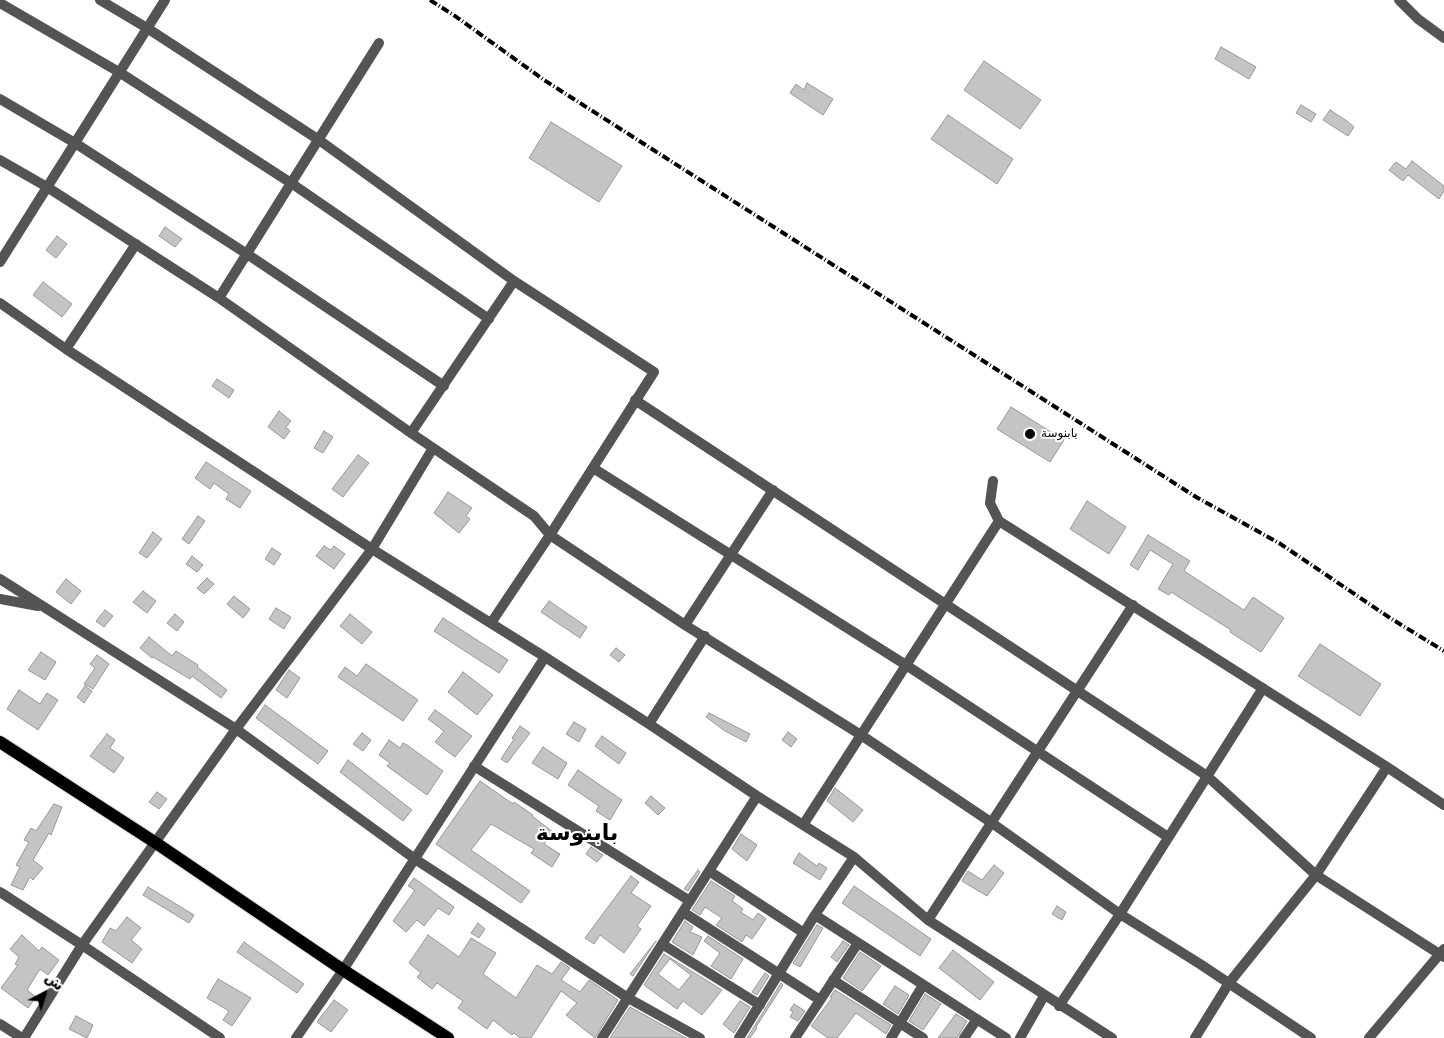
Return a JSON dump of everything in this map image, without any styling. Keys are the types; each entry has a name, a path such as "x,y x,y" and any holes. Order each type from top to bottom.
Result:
{"main road":[{"path":"0,742 156,843 343,970 448,1038"}],"street":[{"path":"100,0 148,28 319,140 514,281 654,372 550,536 491,623"},
{"path":"0,262 165,0"},
{"path":"1399,0 1418,19 1444,38"},
{"path":"0,3 119,72 291,183 489,319"},
{"path":"219,298 379,43"},
{"path":"0,99 75,143 247,254 444,386"},
{"path":"0,160 47,187 219,298 411,433 534,516 550,536 686,625 861,735 992,822 1120,914 1311,1038"},
{"path":"66,349 136,244"},
{"path":"411,433 514,281"},
{"path":"0,304 372,549 545,657 854,857 928,920 1112,1038"},
{"path":"636,400 1207,776 1316,876 1443,954 1369,1038"},
{"path":"0,1024 23,1038 82,945 236,729 372,549 433,448"},
{"path":"593,468 906,665 1168,837"},
{"path":"993,481 990,503 999,521 1444,805"},
{"path":"686,625 773,490"},
{"path":"802,825 999,521"},
{"path":"0,579 236,729 415,859 628,998 700,1038"},
{"path":"0,599 44,607"},
{"path":"928,920 1133,605"},
{"path":"649,724 705,636"},
{"path":"296,1038 343,970 545,657"},
{"path":"1060,1006 1263,688"},
{"path":"474,766 690,901"},
{"path":"1195,1038 1229,983 1316,876 1387,767"},
{"path":"602,1038 757,796"},
{"path":"739,1038 815,915 854,857"},
{"path":"709,871 804,933"},
{"path":"0,892 220,1038"},
{"path":"683,912 820,1000"},
{"path":"815,915 1006,1038"},
{"path":"796,1038 858,943"},
{"path":"662,944 760,1005"},
{"path":"833,980 923,1038"},
{"path":"891,1038 923,985"},
{"path":"1020,1038 1044,996"},
{"path":"964,1038 977,1019"}],"building":[{"path":"1221,47 1256,67 1249,79 1215,59"},
{"path":"984,61 1041,100 1020,129 964,90"},
{"path":"807,83 833,99 823,115 790,93 796,84 804,90"},
{"path":"1301,105 1316,114 1311,122 1296,113"},
{"path":"1330,110 1354,127 1348,136 1323,120"},
{"path":"948,115 1013,159 997,184 931,139"},
{"path":"551,122 622,166 599,202 529,158"},
{"path":"1412,161 1444,186 1444,191 1439,199 1408,175 1403,181 1389,170 1396,162 1406,169"},
{"path":"165,227 182,239 175,247 159,236"},
{"path":"57,236 67,244 56,258 46,250"},
{"path":"43,282 72,304 62,317 33,295"},
{"path":"217,379 234,390 229,398 212,386"},
{"name":"بابنوسة","path":"1011,407 1064,440 1050,462 997,429"},
{"path":"279,411 291,421 286,427 290,431 284,439 268,427"},
{"path":"324,431 333,437 323,453 314,448"},
{"path":"358,455 369,463 343,497 332,489"},
{"path":"206,462 251,491 240,508 226,499 229,494 214,483 210,489 195,478"},
{"path":"448,492 472,508 466,516 470,519 459,533 434,513"},
{"path":"1087,501 1126,527 1109,554 1070,529"},
{"path":"198,516 205,521 189,544 182,539"},
{"path":"153,532 162,539 147,558 139,553"},
{"path":"1148,535 1190,561 1184,571 1244,610 1253,597 1284,618 1261,652 1230,632 1231,630 1171,592 1169,595 1158,589 1173,564 1150,550 1138,570 1130,565"},
{"path":"324,546 331,550 334,546 345,554 334,569 316,556"},
{"path":"272,548 281,554 274,565 265,559"},
{"path":"192,556 203,565 197,572 186,564"},
{"path":"207,578 214,584 204,594 197,588"},
{"path":"66,579 81,591 71,604 56,592"},
{"path":"143,591 156,601 147,613 133,602"},
{"path":"234,596 250,609 243,618 227,604"},
{"path":"549,601 587,627 580,638 541,612"},
{"path":"276,608 291,617 284,629 269,619"},
{"path":"105,610 113,616 104,627 96,621"},
{"path":"175,614 184,622 177,631 167,623"},
{"path":"350,614 372,632 362,644 340,626"},
{"path":"443,618 508,660 499,673 434,631"},
{"path":"149,637 172,656 176,651 198,665 197,667 227,690 221,698 192,676 190,679 152,658 140,648"},
{"path":"1320,644 1381,684 1360,716 1298,676"},
{"path":"616,648 625,655 619,662 610,655"},
{"path":"41,652 56,662 45,680 28,670"},
{"path":"97,655 109,664 93,689 84,684 95,668 90,664"},
{"path":"366,664 418,700 403,721 338,677 345,667 357,676"},
{"path":"289,670 300,678 287,698 276,690"},
{"path":"463,672 493,695 477,715 448,692"},
{"path":"85,686 92,691 84,703 77,697"},
{"path":"19,690 40,704 47,693 58,700 38,730 7,709"},
{"path":"265,705 328,751 318,764 256,718"},
{"path":"435,710 472,736 455,757 435,742 444,731 428,719"},
{"path":"709,713 750,734 746,742 725,731 706,717"},
{"path":"574,722 586,729 579,742 566,734"},
{"path":"520,726 530,733 507,763 501,759"},
{"path":"788,732 797,739 791,747 782,740"},
{"path":"362,733 371,740 363,751 353,744"},
{"path":"107,734 115,740 110,748 124,758 114,773 90,756"},
{"path":"602,736 626,753 619,764 595,746"},
{"path":"389,740 400,748 403,743 407,745 443,771 427,795 387,766 390,763 379,755"},
{"path":"543,747 567,763 558,779 532,763"},
{"path":"348,760 412,810 403,821 340,772"},
{"path":"578,770 622,800 610,820 596,811 599,806 568,785"},
{"path":"480,781 513,804 514,802 533,815 553,832 544,844 560,854 552,867 531,853 534,849 491,824 471,850 530,891 521,903 436,844"},
{"path":"835,788 863,810 853,822 827,801"},
{"path":"157,792 167,799 159,809 149,802"},
{"path":"651,796 665,808 658,815 645,803"},
{"path":"54,804 62,807 51,835 49,833 33,860 43,868 33,880 30,877 23,890 11,885 20,867 16,865 29,842 24,840 31,828 36,831"},
{"path":"741,834 757,845 747,861 732,849"},
{"path":"591,847 603,855 597,862 586,854"},
{"path":"799,853 817,866 819,863 827,868 820,880 793,863"},
{"path":"994,865 1004,873 987,896 962,881 968,871 982,880"},
{"path":"698,870 700,872 688,891 684,889"},
{"path":"631,876 639,882 631,893 651,906 637,926 641,929 624,953 600,935 594,944 585,938"},
{"path":"414,878 454,907 449,915 438,908 424,926 417,920 406,932 393,921 415,890 408,886"},
{"path":"711,881 735,896 732,901 743,909 741,912 753,920 758,913 766,919 752,939 746,935 742,942 716,925 722,918 705,907 700,915 692,910"},
{"path":"854,886 931,939 920,956 842,903"},
{"path":"148,887 194,915 189,923 143,895"},
{"path":"1057,906 1066,912 1062,920 1052,914"},
{"path":"127,917 141,928 131,940 142,949 132,963 102,942 110,928 116,931"},
{"path":"685,921 693,927 690,932 702,937 693,955 672,942"},
{"path":"478,923 485,929 479,938 471,933"},
{"path":"817,925 823,928 800,967 793,963"},
{"path":"22,935 39,951 42,947 59,960 48,975 40,969 27,990 36,997 28,1008 1,988 18,965 15,964 19,957 10,949"},
{"path":"428,935 459,957 471,938 496,953 483,974 516,998 537,965 552,974 561,962 570,968 561,980 580,992 589,980 618,1000 595,1038 566,1015 577,1003 561,991 531,1038 520,1038 514,1033 512,1035 493,1020 487,1029 458,1008 463,1001 437,983 432,989 417,977 421,973 409,963"},
{"path":"708,936 743,959 731,979 711,966 720,953 704,941"},
{"path":"656,941 633,976 630,974"},
{"path":"843,941 849,945 837,962 831,957"},
{"path":"244,942 304,984 297,993 237,952"},
{"path":"953,950 994,982 980,1000 939,968"},
{"path":"860,952 881,966 862,991 843,978"},
{"path":"664,954 722,990 702,1015 683,1001 677,1009 644,985","holes":["670,959 691,975 679,990 658,974"]},
{"path":"765,973 769,976 757,995 752,992"},
{"path":"218,979 251,998 232,1026 223,1020 229,1011 207,998"},
{"path":"781,983 783,985 757,1028 750,1038 747,1038"},
{"path":"895,986 909,995 898,1014 883,1004"},
{"path":"835,990 891,1025 886,1034 856,1013 837,1038 828,1038 811,1026 832,998 830,997"},
{"path":"925,994 941,1004 923,1030 909,1021"},
{"path":"334,1000 348,1010 331,1032 317,1022"},
{"path":"740,1001 750,1007 734,1033 723,1024"},
{"path":"794,1004 805,1011 798,1021 790,1017 793,1012 790,1010"},
{"path":"630,1007 686,1038 610,1038"},
{"path":"956,1014 967,1021 957,1038 938,1038"},
{"path":"76,1016 93,1025 87,1038 69,1029"}],"railway":[{"path":"430,0 544,80 1196,497 1279,543 1390,618 1444,651"}],"place":[{"name":"بابنوسة","path":"1030,434"}],"district":[{"name":"بابنوسة","path":"577,834"}]}
